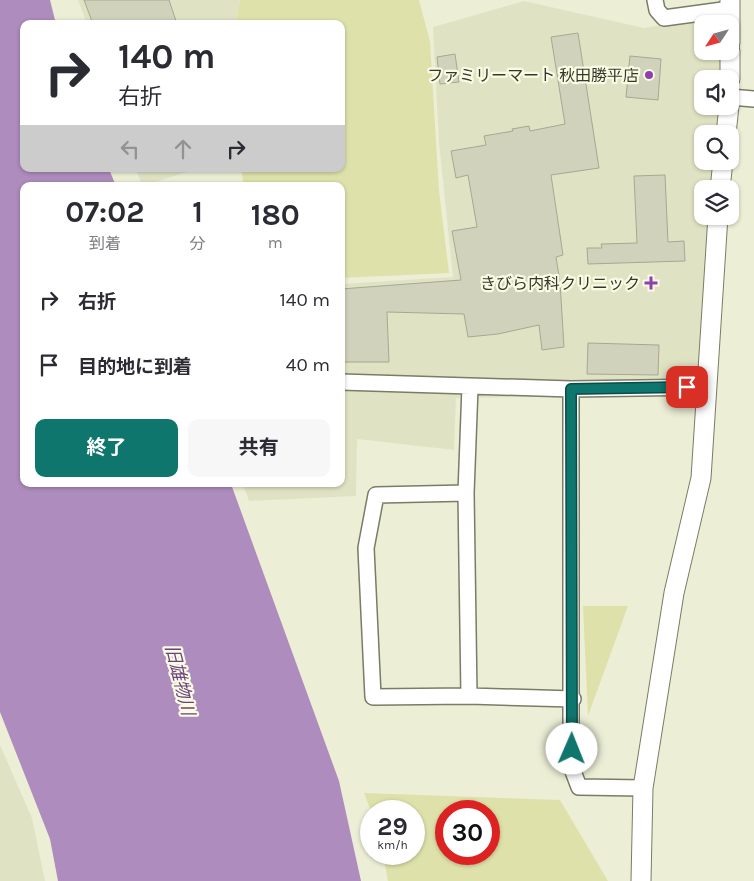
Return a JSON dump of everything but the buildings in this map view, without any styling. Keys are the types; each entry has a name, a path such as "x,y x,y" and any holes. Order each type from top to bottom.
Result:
{"street":[{"path":"656,0 658,10 664,18 730,4"},
{"path":"739,98 754,99"},
{"path":"641,881 644,788 674,593 701,478 717,225"},
{"path":"345,382 571,389 707,386"},
{"path":"469,696 466,493 470,387"},
{"path":"571,389 573,699 571,766 579,788 644,788"},
{"path":"466,493 376,495 366,548 373,697 469,696 573,699"}],"shaded area":[{"path":"78,0 240,0 237,20 86,20"},
{"path":"524,1 644,28 694,20 694,60 723,60 723,70 694,70 694,115 719,115 718,125 694,125 694,170 714,170 714,180 694,180 694,225 710,225 697,395 456,398 454,450 357,439 356,496 249,501 244,487 345,487 345,284 453,277 439,143 433,27"},
{"path":"137,172 187,172 155,182 141,182"},
{"path":"0,745 32,818 45,881 0,881"}],"green space":[{"path":"240,0 419,0 430,41 439,191 449,273 345,278 345,182 243,182 242,172 345,172 345,20 237,20"},
{"path":"583,606 628,606 588,716"},
{"path":"364,793 560,800 608,881 388,881 385,865 425,865 425,800 367,800"}],"water":[{"name":"旧雄物川","path":"0,0 50,0 55,20 20,20 20,172 110,172 114,182 20,182 20,487 232,487 339,781 361,881 58,881 50,839 0,712"}],"place":[{"name":"ファミリーマート 秋田勝平店","path":"649,75"},
{"name":"きびら内科クリニック","path":"651,283"}],"route":[{"path":"572,749 571,389 687,387"}]}
